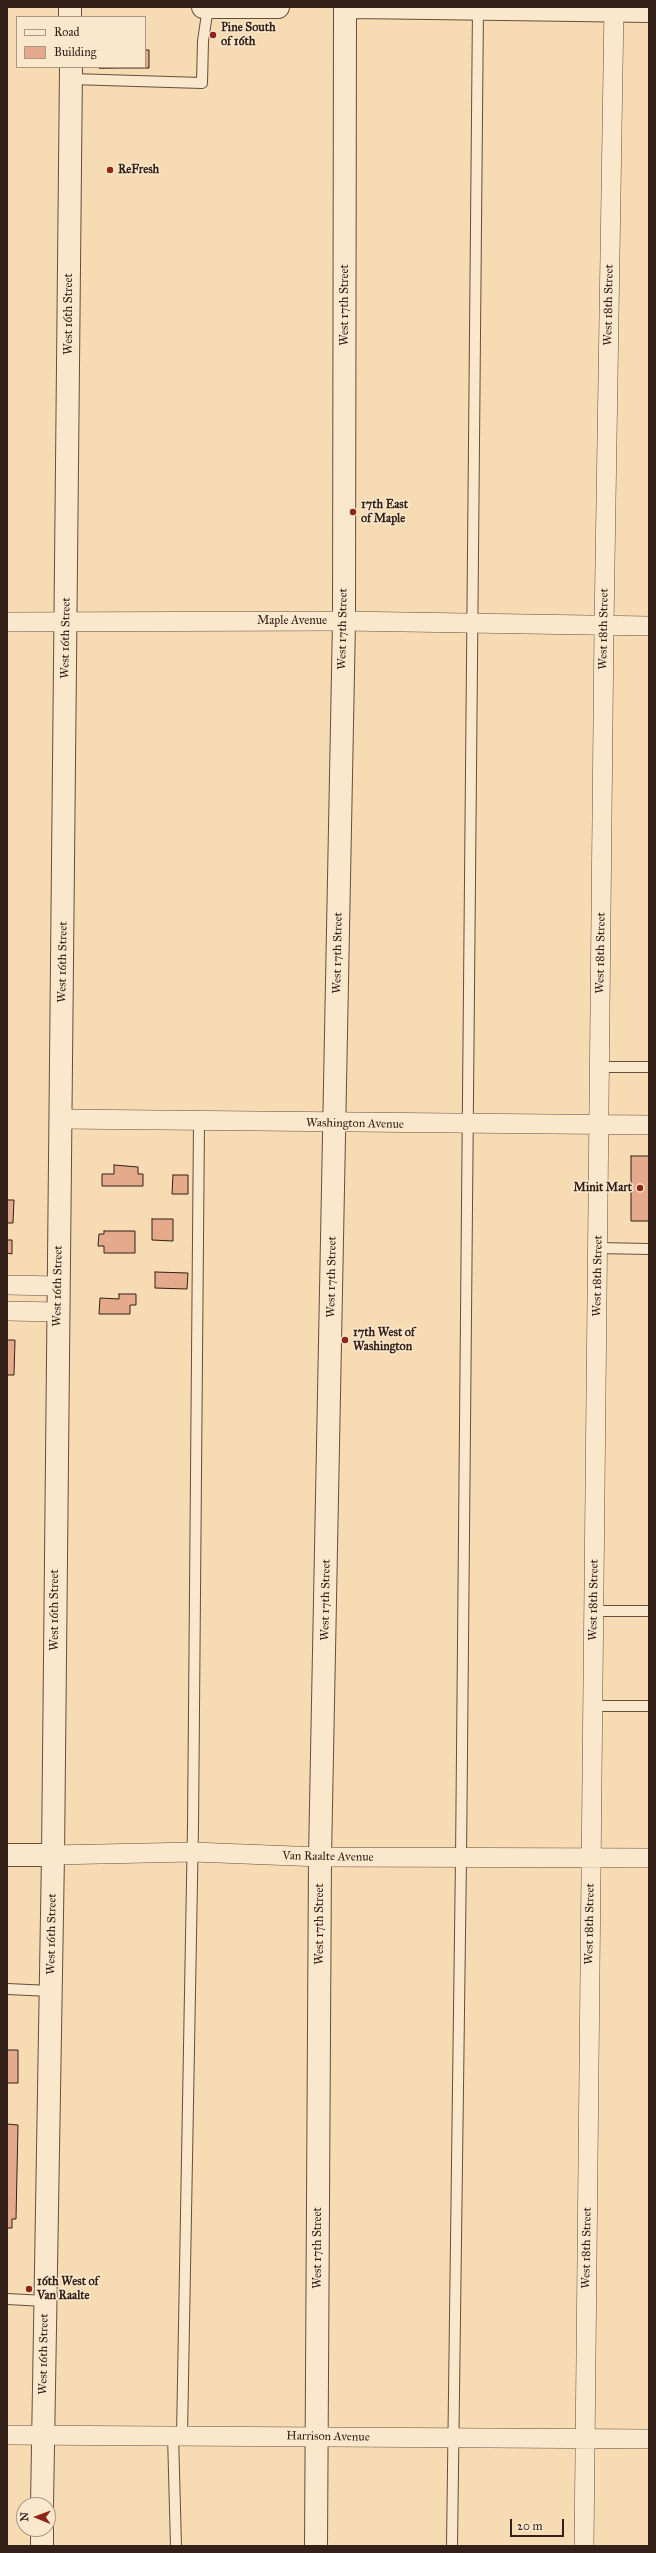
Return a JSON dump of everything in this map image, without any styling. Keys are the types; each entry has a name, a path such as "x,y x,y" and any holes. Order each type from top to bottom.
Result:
{"street":[{"path":"202,7 278,7"},
{"name":"West 17th Street","path":"316,2546 320,1857 336,1124 344,621 345,7"},
{"path":"356,7 614,8 649,11"},
{"name":"West 18th Street","path":"584,2546 604,626 614,8"},
{"name":"West 16th Street","path":"42,2497 53,1855 57,1312 61,1119 71,73"},
{"name":"Maple Avenue","path":"7,622 344,621 649,626"},
{"name":"Washington Avenue","path":"61,1119 336,1124 649,1125"},
{"path":"7,1285 58,1286"},
{"path":"7,1311 57,1312"},
{"name":"Van Raalte Avenue","path":"7,1855 193,1852 320,1857 461,1858 591,1856 649,1858"},
{"name":"Harrison Avenue","path":"7,2435 649,2438"}],"lane":[{"path":"71,73 202,82 203,41 208,7"},
{"path":"452,2546 455,2438 461,1858 478,8"},
{"path":"600,1067 648,1068"},
{"path":"176,2546 177,2435 193,1852 198,1121"},
{"path":"598,1248 649,1249"},
{"path":"594,1611 649,1611"},
{"path":"593,1706 649,1706"},
{"path":"7,1989 51,1991"},
{"path":"7,2299 45,2301"}],"building":[{"path":"146,50 149,50 149,68 146,68"},
{"name":"Minit Mart","path":"631,1156 649,1156 649,1221 631,1221"},
{"path":"114,1165 138,1167 138,1174 143,1174 143,1186 102,1186 102,1174 114,1174"},
{"path":"173,1175 188,1175 188,1194 172,1194"},
{"path":"7,1200 14,1200 13,1223 7,1223"},
{"path":"152,1219 173,1219 173,1241 152,1240"},
{"path":"104,1231 135,1231 135,1253 104,1253 104,1246 98,1246 99,1234 104,1234"},
{"path":"7,1240 12,1240 12,1254 7,1253"},
{"path":"155,1272 188,1273 187,1289 155,1288"},
{"path":"119,1294 136,1294 136,1305 130,1305 130,1314 99,1314 100,1298 119,1299"},
{"path":"7,1340 15,1340 14,1375 7,1375"},
{"path":"7,2050 18,2050 18,2083 7,2083"},
{"path":"7,2124 18,2125 16,2219 12,2219 12,2228 7,2228"}],"place":[{"name":"Pine South of 16th","path":"213,35"},
{"name":"ReFresh","path":"110,170"},
{"name":"17th East of Maple","path":"353,512"},
{"name":"Minit Mart","path":"640,1188"},
{"name":"17th West of Washington","path":"345,1340"},
{"name":"16th West of Van Raalte","path":"29,2289"}]}
